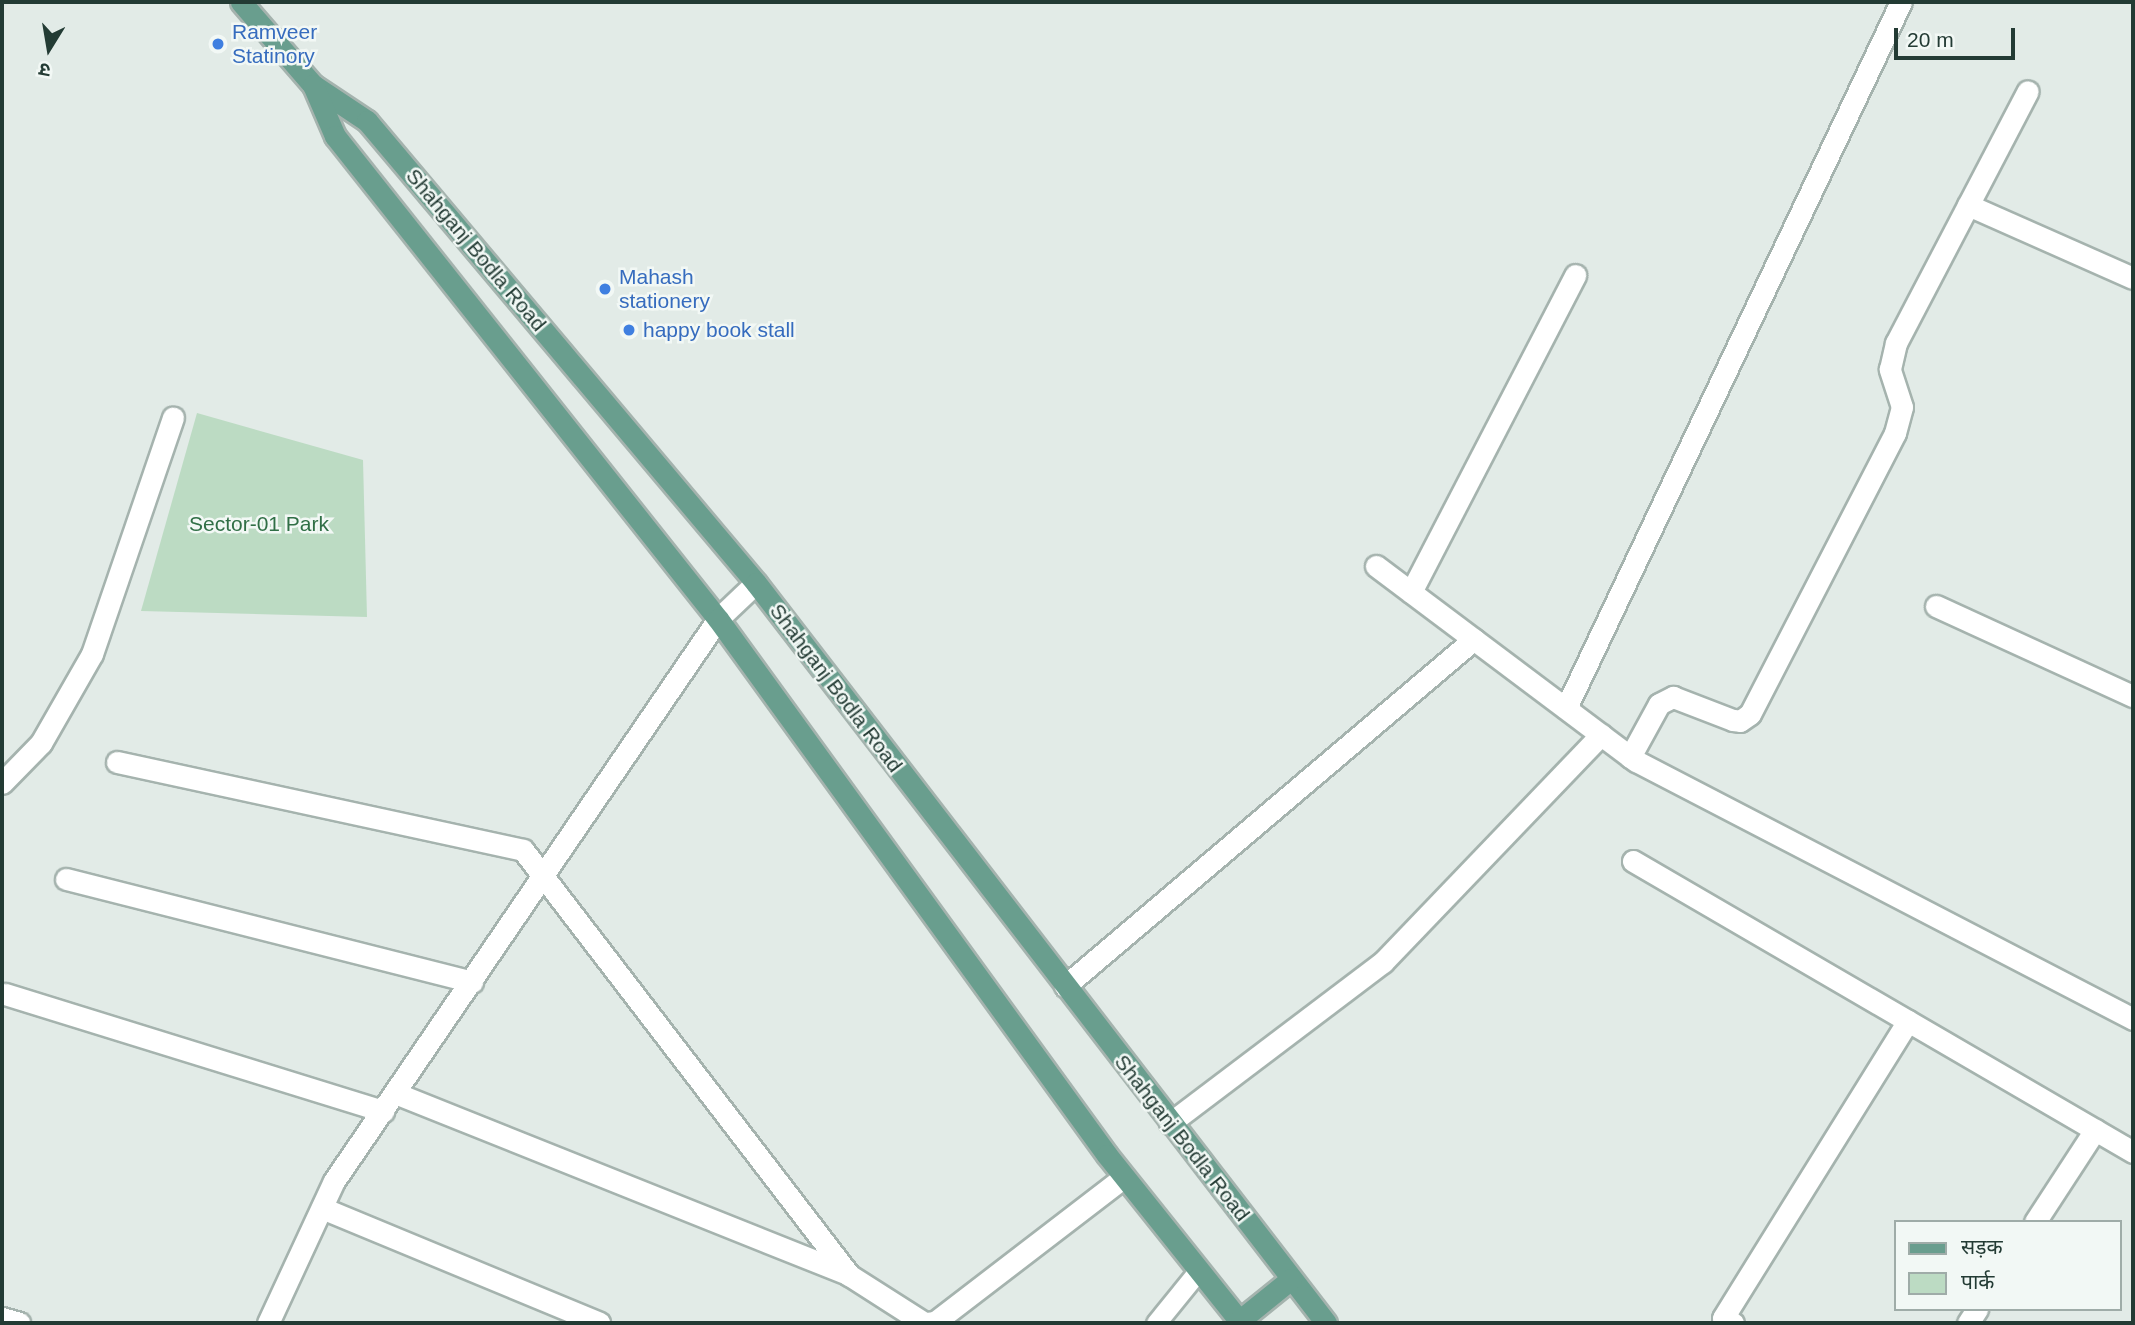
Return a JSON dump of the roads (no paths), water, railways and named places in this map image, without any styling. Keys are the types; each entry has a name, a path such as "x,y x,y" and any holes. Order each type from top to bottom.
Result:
{"main road":[{"name":"Shahganj Bodla Road","path":"241,2 313,85 368,121 756,583 1326,1323"},
{"name":"Shahganj Bodla Road","path":"313,85 335,136 718,619 1125,1177 1240,1322"},
{"path":"1240,1322 1291,1279"}],"street":[{"path":"1566,708 1901,2"},
{"path":"1630,757 1659,704 1673,697 1733,720 1740,721 1750,713 1895,433 1902,407 1891,379 1891,358 2028,91"},
{"path":"1968,205 2133,278"},
{"path":"1411,592 1575,275"},
{"path":"2,783 41,743 92,654 173,418"},
{"path":"1376,566 1630,757 2133,1019"},
{"path":"268,1323 334,1181 718,619 756,583"},
{"path":"1936,606 2133,695"},
{"path":"1065,986 1474,639"},
{"path":"1170,1123 1383,962 1601,735"},
{"path":"117,762 523,850 849,1275"},
{"path":"1633,861 2133,1152"},
{"path":"66,879 472,982"},
{"path":"5,994 389,1102 849,1275 926,1323 935,1322 1125,1177"},
{"path":"1733,1323 1723,1318 1908,1021"},
{"path":"2036,1220 2095,1130"},
{"path":"322,1208 599,1323"},
{"path":"2,1318 19,1323"}],"lane":[{"path":"1156,1323 1199,1270"}],"place":[{"name":"Ramveer Statinory","path":"218,44"},
{"name":"Mahash stationery","path":"605,289"},
{"name":"happy book stall","path":"629,330"}],"park label":[{"name":"Sector-01 Park","path":"259,524"}]}
